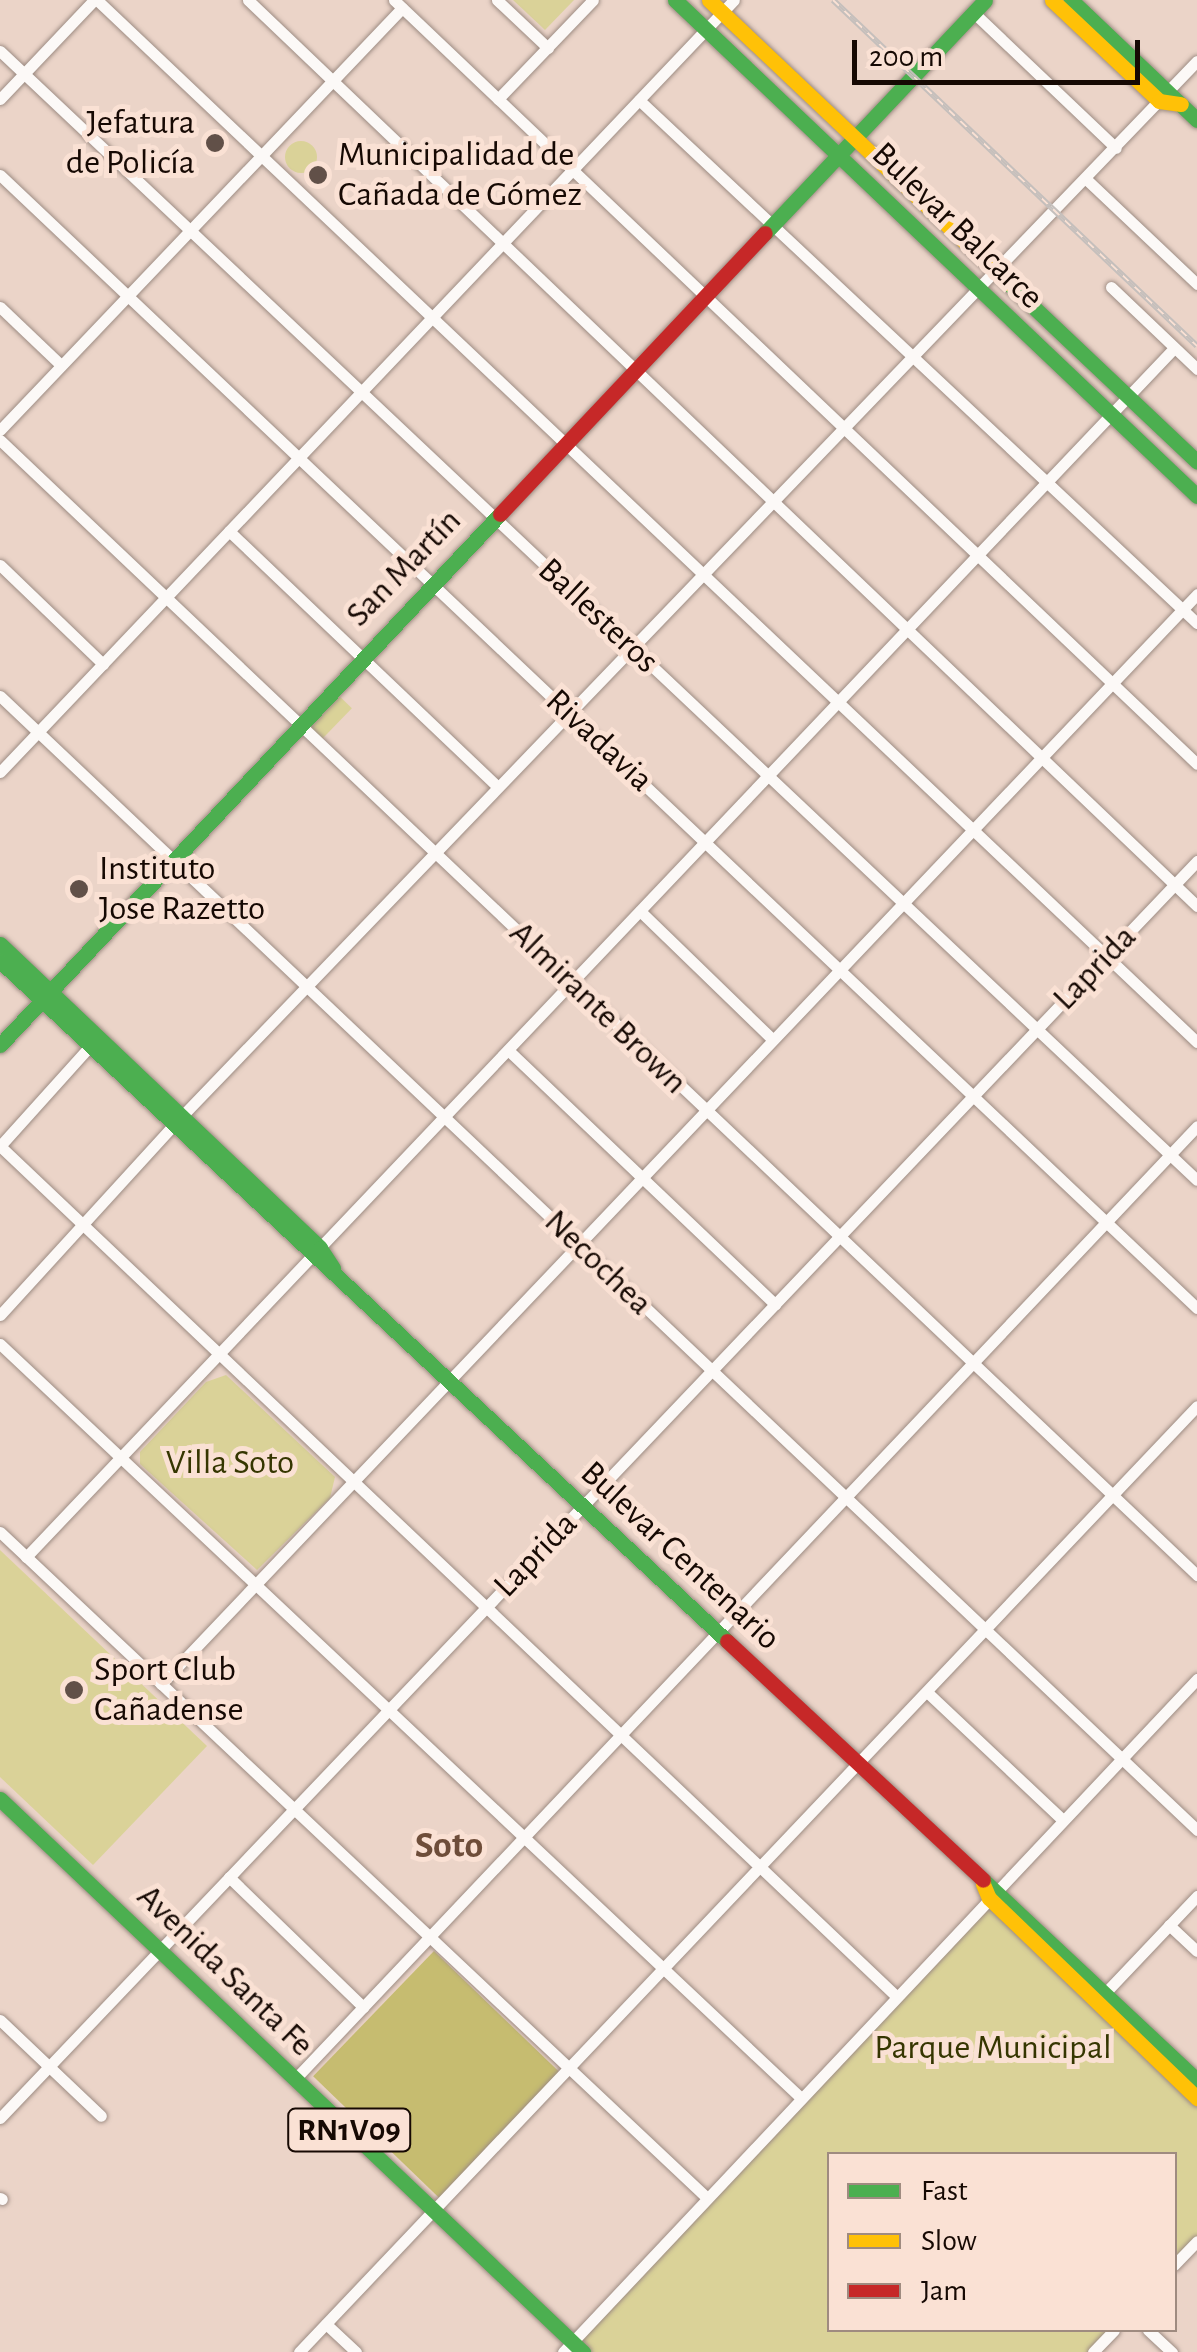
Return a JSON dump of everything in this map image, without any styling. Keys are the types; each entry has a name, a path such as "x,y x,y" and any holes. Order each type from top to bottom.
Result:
{"main road":[{"name":"Bulevar Balcarce","path":"675,0 1197,496"},
{"name":"Bulevar Balcarce","path":"709,0 1197,462"},
{"path":"1052,0 1164,97 1181,104 1197,120"},
{"path":"1071,0 1164,97"},
{"name":"San Martín","path":"0,1044 299,722 979,6"},
{"name":"Bulevar Centenario","path":"0,944 90,1046 177,1121"},
{"name":"Bulevar Centenario","path":"0,961 46,996 859,1767 1197,2098"},
{"name":"Avenida Santa Fe","path":"0,1799 436,2212 573,2349"},
{"name":"Bulevar Centenario","path":"989,1891 1105,1992 1197,2080"}],"street":[{"path":"0,99 95,0 1197,1042"},
{"path":"248,0 1197,906"},
{"path":"496,0 548,48"},
{"path":"498,99 593,0"},
{"path":"0,772 734,0"},
{"path":"0,430 332,80 398,4 1197,764"},
{"path":"979,6 1116,148"},
{"name":"Ballesteros","path":"0,51 1197,1180"},
{"path":"0,1314 177,1121 1197,61"},
{"path":"639,100 1197,622"},
{"name":"Rivadavia","path":"0,174 1197,1308"},
{"path":"1086,179 1197,284"},
{"path":"1111,287 1197,369"},
{"path":"0,308 61,365"},
{"path":"26,1557 1174,348"},
{"name":"Almirante Brown","path":"0,440 1197,1575"},
{"path":"229,531 498,787"},
{"path":"0,565 103,664"},
{"path":"161,1684 1197,594"},
{"name":"Necochea","path":"0,696 1197,1830"},
{"name":"Laprida","path":"0,2118 1197,861"},
{"path":"640,910 774,1040"},
{"path":"90,1046 0,1146 896,1996"},
{"path":"508,1050 640,1180 775,1304"},
{"path":"295,2079 1197,1126"},
{"path":"0,1344 258,1582 800,2097"},
{"path":"299,2352 859,1767 1197,1406"},
{"path":"0,1532 706,2197"},
{"path":"573,2349 706,2197 896,1996 989,1891 1063,1820 1197,1679"},
{"path":"928,1693 1063,1820"},
{"path":"229,1877 363,2007"},
{"path":"1105,1992 1197,1896"},
{"path":"1169,1925 1197,1952"},
{"path":"0,2020 101,2116"},
{"path":"1177,2262 1197,2241"},
{"path":"326,2324 356,2352"},
{"path":"1093,2352 1112,2332"},
{"path":"1150,2332 1172,2352"}],"green space":[{"path":"513,0 574,0 545,30"},
{"path":"301,141 312,146 317,157 312,168 301,173 290,168 285,157 290,146"},
{"path":"331,688 352,708 319,742 298,722"},
{"name":"Villa Soto","path":"226,1375 335,1477 330,1498 257,1570 140,1464 140,1452 206,1382"},
{"name":"Sport Club Cañadense","path":"0,1550 207,1746 93,1865 0,1777"},
{"name":"Parque Municipal","path":"989,1898 1197,2098 1197,2241 1177,2263 1177,2152 827,2152 827,2332 1112,2332 1093,2352 583,2352 572,2342"}],"shaded area":[{"path":"434,1951 560,2073 439,2198 313,2076"}],"railway":[{"path":"833,0 1197,346"}],"traffic: fast":[{"path":"675,0 1197,496"},
{"path":"765,233 985,0"},
{"path":"1071,0 1197,120"},
{"path":"1008,283 1197,462"},
{"path":"0,1045 500,514"},
{"path":"0,944 320,1248 333,1268"},
{"path":"0,961 727,1641"},
{"path":"0,1799 583,2352"},
{"path":"983,1880 1197,2080"}],"traffic: slow":[{"path":"709,0 1008,283"},
{"path":"1052,0 1159,101 1181,104"},
{"path":"983,1884 989,1898 1197,2098"}],"traffic: jam":[{"path":"500,514 765,233"},
{"path":"727,1641 983,1880"}],"place":[{"name":"Jefatura de Policía","path":"215,143"},
{"name":"Municipalidad de Cañada de Gómez","path":"318,175"},
{"name":"Instituto Jose Razetto","path":"79,889"},
{"name":"Sport Club Cañadense","path":"74,1690"}],"district":[{"name":"Soto","path":"449,1847"}]}
